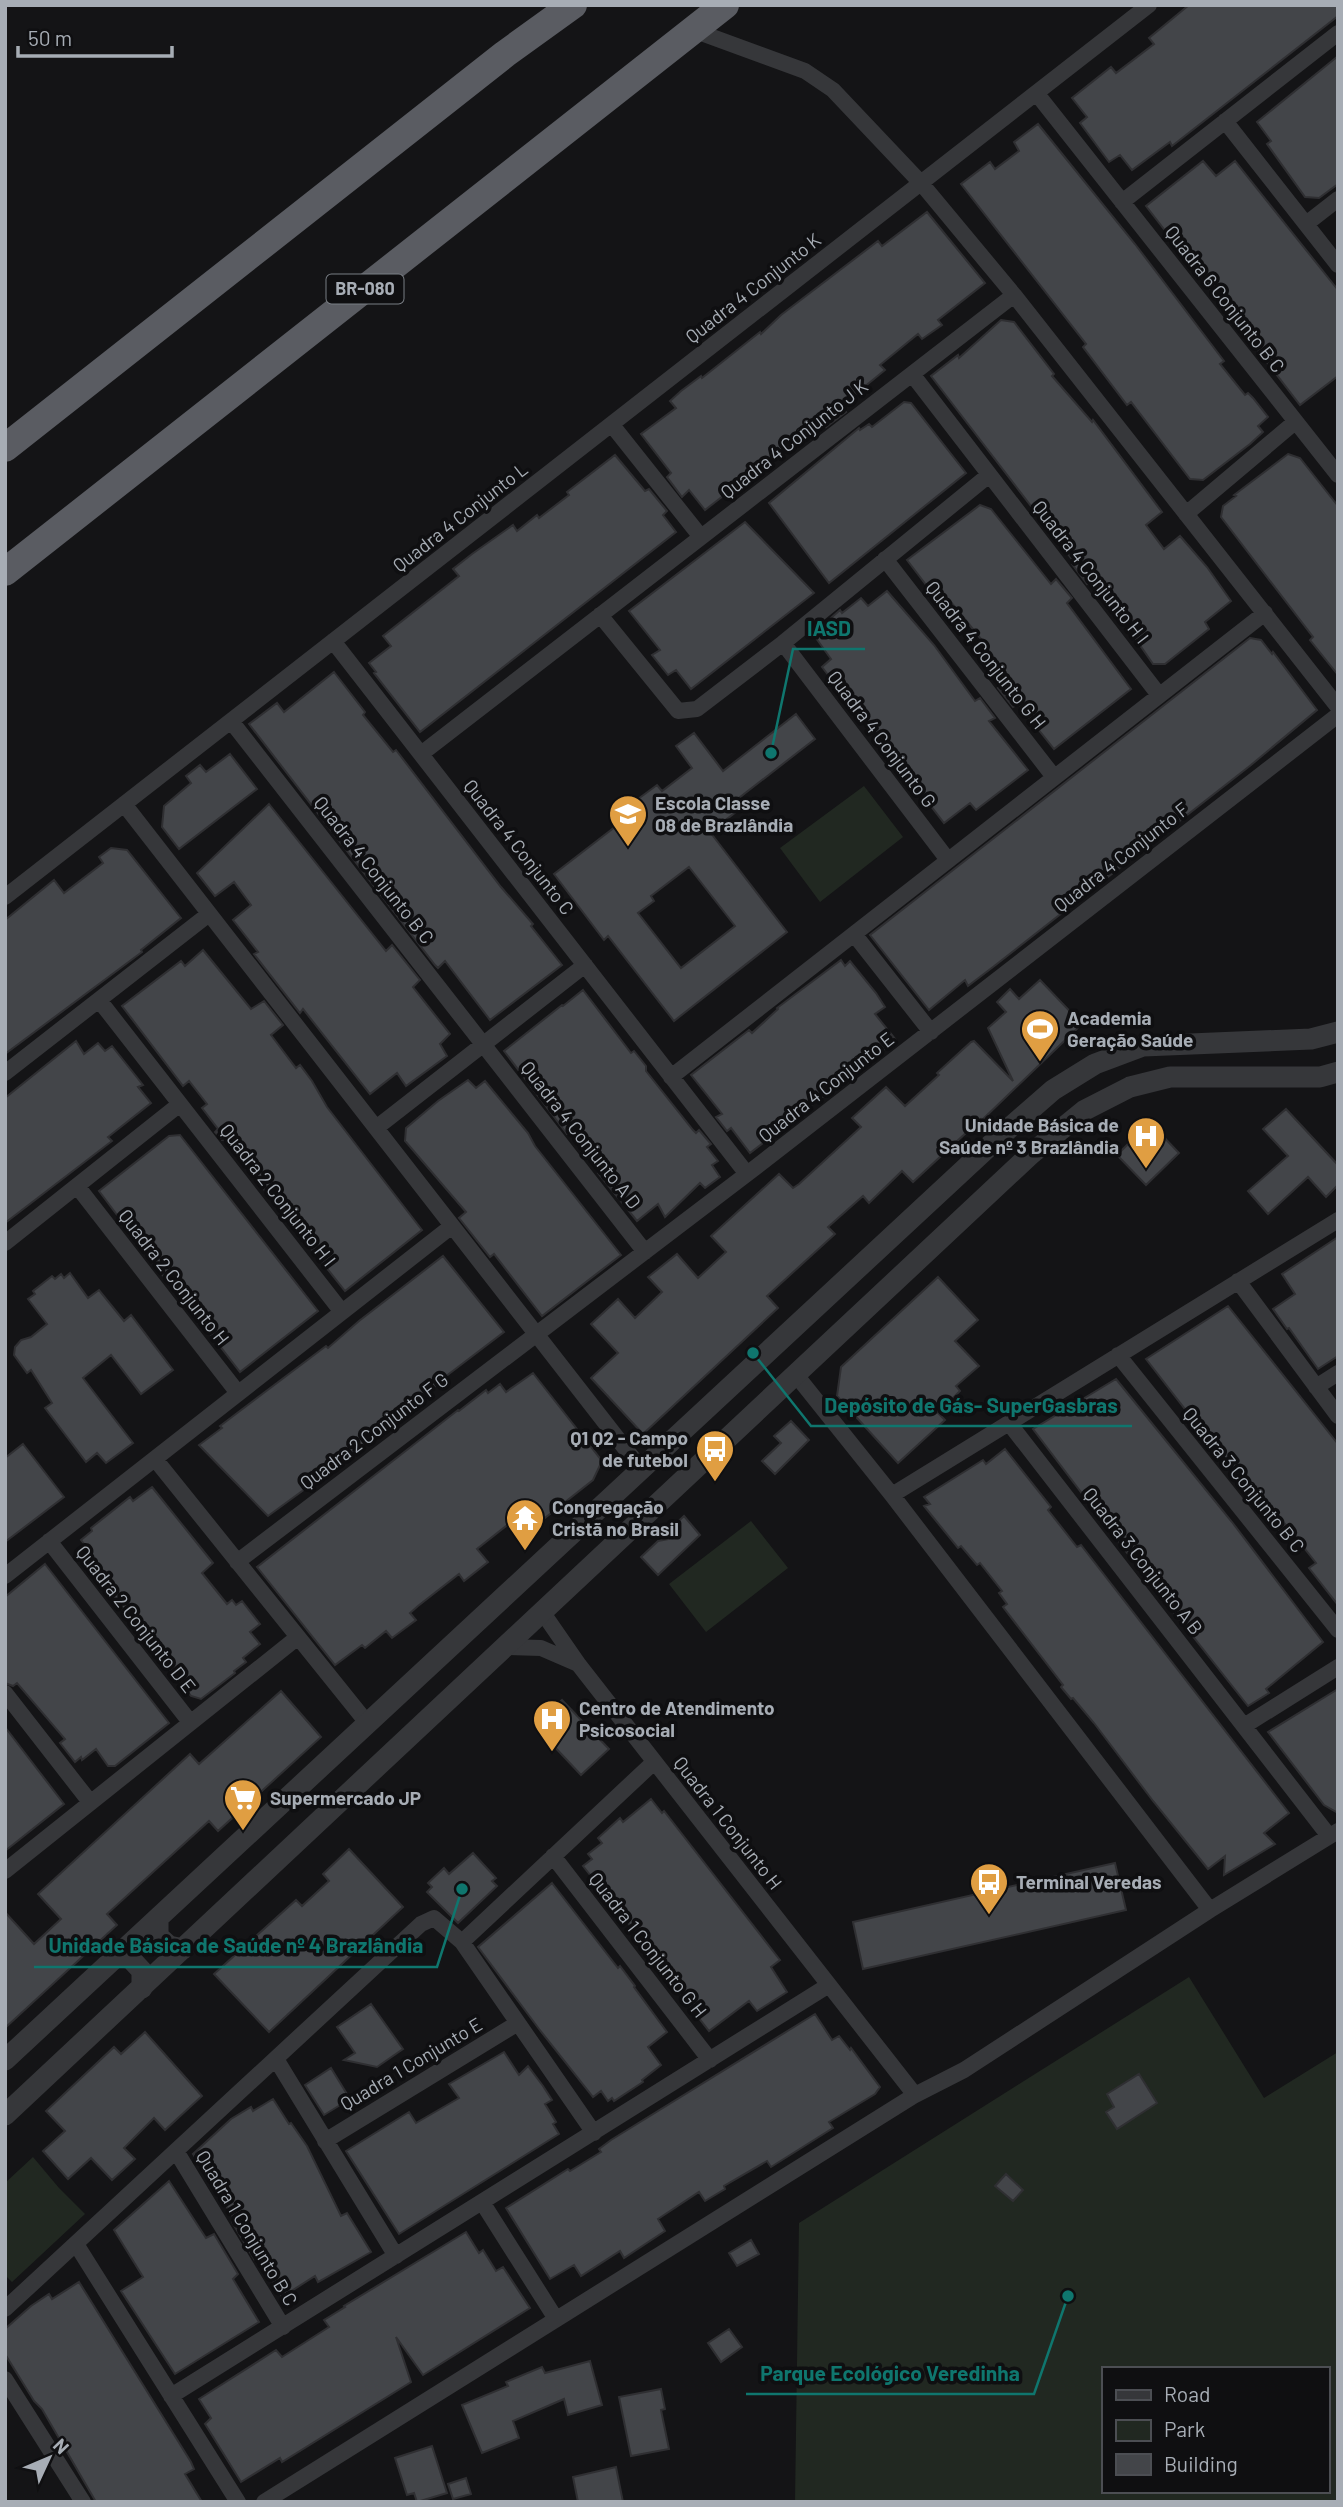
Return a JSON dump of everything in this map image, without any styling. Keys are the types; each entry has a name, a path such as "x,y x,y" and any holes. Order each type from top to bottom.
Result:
{"highway":[{"path":"5,448 505,54 573,5"},
{"name":"BR-080","path":"5,572 725,5"},
{"path":"5,540 32,551"}],"street":[{"name":"Quadra 4 Conjunto K","path":"612,425 1149,5"},
{"path":"693,30 805,71 833,90 921,183 1014,295 1338,707"},
{"path":"1122,202 1338,33"},
{"name":"Quadra 6 Conjunto B C","path":"1037,94 1338,475"},
{"path":"1224,121 1338,265"},
{"path":"1306,224 1338,199"},
{"name":"Quadra 4 Conjunto J K","path":"600,615 1014,295"},
{"name":"Quadra 4 Conjunto H I","path":"912,374 1159,695"},
{"path":"1186,514 1295,422"},
{"path":"612,425 701,537"},
{"name":"Quadra 4 Conjunto L","path":"333,641 612,425"},
{"path":"421,754 600,615 678,711 697,709 989,475"},
{"name":"Quadra 4 Conjunto G H","path":"886,559 1054,778"},
{"path":"671,1077 1265,613"},
{"path":"5,897 333,641"},
{"name":"Quadra 4 Conjunto C","path":"333,641 747,1174"},
{"name":"Quadra 4 Conjunto G","path":"782,643 948,860"},
{"name":"Quadra 4 Conjunto F","path":"930,1032 1338,715"},
{"name":"Quadra 4 Conjunto B C","path":"231,721 483,1044"},
{"path":"124,804 642,1470"},
{"path":"5,1073 209,914"},
{"path":"854,934 930,1032"},
{"path":"376,1128 585,965"},
{"name":"Quadra 2 Conjunto H I","path":"99,999 342,1312"},
{"name":"Quadra 4 Conjunto E","path":"645,1252 930,1032"},
{"path":"5,2060 1053,1090 1095,1064 1143,1046 1311,1039 1338,1032"},
{"name":"Quadra 4 Conjunto A D","path":"483,1044 645,1252"},
{"path":"5,2115 905,1272 1042,1145 1085,1110 1130,1087 1170,1077 1320,1077 1338,1072"},
{"path":"5,1243 180,1104"},
{"name":"Quadra 2 Conjunto H","path":"77,1186 238,1394"},
{"path":"892,1495 1338,1220"},
{"path":"5,1576 452,1226"},
{"path":"885,1243 880,1261 891,1273 905,1272"},
{"name":"Quadra 2 Conjunto F G","path":"237,1562 645,1252"},
{"path":"844,1282 856,1280 867,1289 868,1308"},
{"path":"1238,1281 1338,1416"},
{"name":"Quadra 3 Conjunto B C","path":"1118,1355 1338,1630"},
{"path":"1316,1387 1338,1373"},
{"path":"796,1375 892,1495 1210,1910"},
{"name":"Quadra 3 Conjunto A B","path":"1009,1423 1244,1726 1333,1833"},
{"path":"155,1459 368,1724"},
{"name":"Quadra 2 Conjunto D E","path":"49,1541 190,1723"},
{"path":"543,1613 579,1665 654,1762"},
{"path":"5,1871 298,1637"},
{"path":"506,1647 541,1648 579,1665"},
{"path":"1244,1726 1338,1667"},
{"path":"6,1696 90,1802"},
{"path":"345,1746 369,1775"},
{"name":"Quadra 1 Conjunto H","path":"462,1942 654,1762 915,2095"},
{"path":"264,2502 915,2095 964,2070 1333,1833"},
{"name":"Quadra 1 Conjunto G H","path":"553,1856 710,2060"},
{"path":"5,2309 421,1924 434,1918 462,1942 594,2133"},
{"path":"158,1919 158,1936 169,1946 183,1949"},
{"path":"117,1957 130,1958 142,1971 142,1988"},
{"path":"171,2396 829,1985"},
{"name":"Quadra 1 Conjunto E","path":"326,2141 518,2024"},
{"path":"276,2059 396,2256"},
{"name":"Quadra 1 Conjunto B C","path":"176,2151 283,2327"},
{"path":"482,2202 556,2319"},
{"path":"76,2244 238,2502"},
{"path":"5,2379 83,2502"}],"green space":[{"path":"864,786 903,837 820,902 780,848"},
{"path":"751,1521 788,1568 706,1632 669,1584"},
{"path":"1189,1977 1264,2098 1338,2052 1338,2502 795,2502 799,2223"},
{"path":"33,2157 85,2214 12,2282 5,2275 5,2183"}],"building":[{"path":"1189,5 1338,5 1338,16 1172,146 1170,142 1132,170 1120,155 1109,162 1080,123 1087,117 1072,98 1111,67 1116,73 1154,44 1149,38"},
{"path":"1338,56 1338,184 1319,198 1305,197 1267,144 1271,141 1257,122"},
{"path":"1038,124 1135,244 1224,361 1220,364 1245,395 1248,393 1268,417 1258,426 1263,432 1203,480 1190,479 1131,402 1127,405 1083,347 1086,344 961,184 990,162 995,169 1019,151 1014,142"},
{"path":"1203,161 1216,176 1235,161 1338,290 1338,376 1300,405 1146,206"},
{"path":"927,212 985,283 938,320 942,325 922,339 918,334 880,365 885,370 841,406 846,412 826,427 821,420 705,510 689,490 682,497 667,477 671,473 641,434 676,408 670,401 681,391 701,376 702,378 760,332 761,334 781,315 878,241 882,246"},
{"path":"1001,320 1014,322 1054,374 1052,376 1092,422 1093,420 1162,512 1146,525 1164,549 1180,536 1207,567 1231,601 1205,622 1209,629 1165,664 1153,664 1135,638 1139,635 1132,626 1135,623 1113,597 1107,602 1089,582 1087,584 1072,564 1074,562 931,376 958,355 959,358"},
{"path":"904,402 911,403 966,473 829,583 769,503 859,428 860,430 869,424 872,427"},
{"path":"1288,454 1300,458 1338,506 1338,675 1310,640 1313,637 1221,517 1223,506 1236,496 1234,495"},
{"path":"615,455 645,491 649,489 667,511 663,515 676,532 420,732 369,663 391,646 383,636 459,576 453,569 472,554 513,525 517,531 537,515 539,518 569,495 567,492"},
{"path":"980,505 991,509 1051,584 1056,579 1072,598 1067,603 1131,689 1054,749 1018,704 1013,707 998,688 1003,685 987,665 976,644 981,639 950,601 943,607 907,560"},
{"path":"745,522 814,593 691,689 676,670 668,675 652,655 660,650 629,611"},
{"path":"887,591 934,645 975,701 980,698 995,718 989,721 1028,770 976,810 970,803 944,823 822,667 831,659 813,634 840,610 842,613 861,598 868,606"},
{"path":"1250,638 1261,640 1272,654 1273,652 1317,710 993,967 968,986 965,980 929,1010 870,935"},
{"path":"334,672 365,712 363,715 393,752 396,750 501,887 533,924 531,926 562,965 490,1020 445,961 438,968 435,965 249,724 277,703 284,712"},
{"path":"796,714 815,739 739,798 745,805 710,832 787,932 674,1021 608,936 604,940 554,874 620,823 615,816 657,785 662,791 692,768 676,746 694,733 723,771","holes":["689,867 735,926 681,968 638,913 654,901 651,896"]},
{"path":"230,754 257,789 179,849 162,827 164,806 191,783 186,776 200,765 206,772"},
{"path":"269,804 386,951 392,945 420,980 413,987 450,1034 440,1044 447,1056 406,1086 397,1073 370,1094 303,1009 300,1013 254,954 258,952 233,920 251,905 234,882 215,896 197,873"},
{"path":"111,848 127,850 181,918 141,950 142,952 5,1054 5,920 54,880 64,893 103,863 99,857"},
{"path":"203,950 251,1009 264,1001 283,1025 271,1035 296,1068 300,1065 327,1107 422,1230 345,1291 262,1187 248,1168 251,1164 230,1138 222,1140 215,1132 218,1129 202,1108 207,1104 189,1081 183,1086 122,1006 181,961 185,966"},
{"path":"841,960 845,966 850,961 876,993 885,1007 875,1014 896,1040 750,1153 731,1128 727,1131 716,1117 722,1114 691,1075 749,1030 752,1033 777,1008"},
{"path":"1040,980 1082,1024 913,1182 902,1171 869,1203 863,1196 828,1227 835,1234 767,1296 778,1308 643,1434 591,1378 618,1353 591,1324 618,1299 635,1318 662,1292 648,1277 677,1254 698,1278 726,1252 711,1236 779,1174 793,1188 799,1184 861,1127 852,1118 886,1087 905,1106 974,1041 1013,1081 988,1028 1006,1012 997,1002 1010,989 1019,999"},
{"path":"583,990 631,1053 634,1051 646,1066 646,1071 693,1130 696,1133 699,1130 711,1144 707,1147 718,1161 712,1165 720,1177 705,1188 700,1183 665,1217 658,1204 637,1221 598,1173 604,1167 575,1129 567,1134 504,1051"},
{"path":"76,1041 84,1054 98,1043 105,1051 112,1046 143,1085 138,1087 151,1103 108,1137 112,1141 5,1223 5,1098"},
{"path":"468,1080 476,1088 485,1081 621,1255 542,1316 494,1254 490,1257 459,1218 466,1212 405,1141 406,1128"},
{"path":"1286,1109 1338,1165 1338,1185 1326,1197 1308,1177 1268,1214 1248,1191 1288,1156 1263,1129"},
{"name":"Unidade Básica de Saúde nº 3 Brazlândia","path":"1157,1130 1179,1153 1146,1185 1117,1155 1128,1144 1142,1144"},
{"path":"180,1135 318,1311 240,1372 192,1310 195,1309 172,1281 168,1281 160,1272 99,1191 169,1136"},
{"path":"1338,1237 1338,1356 1318,1369 1273,1309 1295,1294 1282,1274"},
{"path":"443,1256 504,1332 437,1383 342,1462 268,1516 199,1445 326,1346 328,1348"},
{"path":"70,1273 88,1298 99,1290 124,1321 131,1315 173,1370 141,1394 111,1355 83,1378 133,1443 106,1463 97,1453 86,1462 45,1408 52,1403 31,1370 27,1373 14,1355 15,1347 21,1340 31,1337 47,1324 28,1299 35,1294 33,1291 52,1276 55,1279 61,1274 64,1278"},
{"path":"938,1277 978,1320 955,1341 979,1366 956,1386 960,1391 938,1413 945,1420 898,1463 837,1396 841,1367"},
{"path":"1228,1306 1338,1444 1338,1605 1309,1568 1316,1563 1285,1524 1279,1530 1146,1359"},
{"path":"533,1373 602,1461 593,1480 536,1525 525,1511 477,1549 488,1562 464,1581 459,1574 418,1606 410,1613 416,1620 392,1638 386,1631 365,1648 362,1645 335,1665 257,1567 486,1390 488,1393 500,1384 506,1392"},
{"path":"1116,1379 1232,1522 1323,1642 1266,1689 1269,1693 1248,1706 1165,1601 1175,1596 1144,1556 1134,1562 1033,1429"},
{"path":"791,1421 809,1440 775,1474 762,1461 781,1443 774,1436"},
{"path":"23,1444 64,1497 5,1542 5,1458"},
{"path":"1005,1449 1051,1507 1048,1510 1077,1547 1081,1545 1289,1813 1264,1833 1275,1844 1224,1875 1225,1856 1208,1869 1094,1723 1061,1687 1063,1685 1003,1607 1007,1604 999,1593 1002,1591 980,1563 977,1565 961,1546 958,1548 924,1506 930,1504 924,1497 983,1460 986,1464"},
{"path":"152,1487 213,1563 202,1573 227,1604 232,1600 236,1605 242,1601 260,1624 250,1632 260,1644 243,1658 246,1662 201,1699 191,1696 118,1605 92,1569 96,1566 81,1548 85,1545 81,1540 92,1531 91,1528 130,1497 133,1501"},
{"path":"684,1516 700,1535 658,1575 641,1557 658,1541 669,1539 669,1530"},
{"path":"45,1564 169,1723 115,1766 108,1766 96,1749 75,1762 60,1743 65,1739 17,1683 13,1686 5,1683 5,1597"},
{"path":"1338,1689 1338,1813 1324,1805 1268,1732"},
{"path":"281,1691 321,1737 218,1831 209,1821 107,1914 117,1925 5,2028 5,1912 34,1944 61,1919 38,1894 190,1754 199,1764"},
{"path":"562,1700 609,1749 581,1775 535,1726"},
{"path":"5,1727 64,1804 5,1851"},
{"path":"651,1799 662,1813 664,1811 780,1960 771,1967 787,1992 757,2011 749,2001 709,2031 583,1866 592,1859 588,1854 602,1843 598,1838 620,1818 623,1822"},
{"path":"349,1849 403,1907 269,2032 214,1974 296,1900 302,1906 329,1881 323,1874"},
{"path":"473,1853 496,1878 492,1881 497,1886 458,1923 427,1892 432,1887 428,1883 444,1868 449,1874"},
{"name":"Terminal Veredas","path":"1115,1863 1126,1910 863,1969 853,1922"},
{"path":"552,1883 618,1968 620,1966 667,2032 648,2047 661,2065 642,2080 643,2082 614,2101 612,2098 608,2101 601,2091 593,2097 478,1947"},
{"path":"371,2004 403,2049 377,2067 344,2060 355,2053 337,2027"},
{"path":"815,2014 832,2040 839,2036 850,2050 851,2048 880,2087 875,2094 829,2122 833,2128 771,2167 767,2161 724,2186 725,2189 705,2201 699,2192 658,2219 665,2231 624,2258 620,2251 581,2276 574,2265 550,2279 506,2208 568,2169 570,2171 601,2152 599,2149 611,2140"},
{"path":"145,2032 202,2096 165,2130 154,2118 124,2148 135,2159 112,2180 91,2158 68,2179 43,2151 65,2131 46,2111 114,2047 121,2054"},
{"path":"504,2052 519,2075 528,2066 543,2086 552,2100 545,2104 556,2122 553,2124 559,2134 399,2234 346,2151 409,2112 416,2123 459,2098 449,2084"},
{"path":"331,2068 350,2099 324,2115 305,2085"},
{"path":"1139,2074 1157,2103 1117,2129 1106,2112 1114,2107 1107,2094"},
{"path":"273,2099 307,2146 341,2216 347,2213 371,2252 318,2282 315,2276 282,2297 260,2261 255,2257 254,2259 232,2222 235,2220 193,2154 231,2119 251,2107 253,2111"},
{"path":"1006,2174 1023,2190 1013,2201 995,2186"},
{"path":"169,2181 206,2238 214,2234 238,2274 233,2279 259,2322 175,2374 121,2291 143,2277 114,2230"},
{"path":"466,2232 479,2253 483,2250 496,2271 503,2267 530,2308 423,2375 396,2337 411,2382 282,2462 280,2458 241,2482 205,2424 211,2418 199,2399 276,2350 282,2357 329,2327 324,2320 344,2306"},
{"path":"751,2240 759,2254 737,2266 729,2253"},
{"path":"79,2282 191,2462 194,2469 185,2474 202,2502 96,2502 42,2409 34,2401 5,2354 5,2329 49,2294 52,2299"},
{"path":"729,2329 742,2347 721,2362 708,2343"},
{"path":"590,2361 602,2405 568,2415 564,2399 513,2421 519,2438 482,2453 462,2405 508,2386 506,2382 542,2367 545,2373"},
{"path":"661,2389 665,2409 661,2410 669,2449 631,2456 619,2397"},
{"path":"432,2446 447,2493 417,2502 414,2493 407,2495 395,2458"},
{"path":"616,2467 623,2502 578,2502 573,2477"},
{"path":"466,2478 471,2494 453,2499 448,2484"}],"place":[{"name":"IASD","path":"771,753"},
{"name":"Escola Classe 08 de Brazlândia","path":"628,848"},
{"name":"Academia Geração Saúde","path":"1040,1063"},
{"name":"Unidade Básica de Saúde nº 3 Brazlândia","path":"1146,1170"},
{"name":"Depósito de Gás- SuperGasbras","path":"753,1353"},
{"name":"Q1 Q2 - Campo de futebol","path":"715,1483"},
{"name":"Congregação Cristã no Brasil","path":"525,1552"},
{"name":"Centro de Atendimento Psicosocial","path":"552,1753"},
{"name":"Supermercado JP","path":"243,1832"},
{"name":"Unidade Básica de Saúde nº 4 Brazlândia","path":"462,1889"},
{"name":"Terminal Veredas","path":"989,1916"},
{"name":"Parque Ecológico Veredinha","path":"1068,2296"}]}
